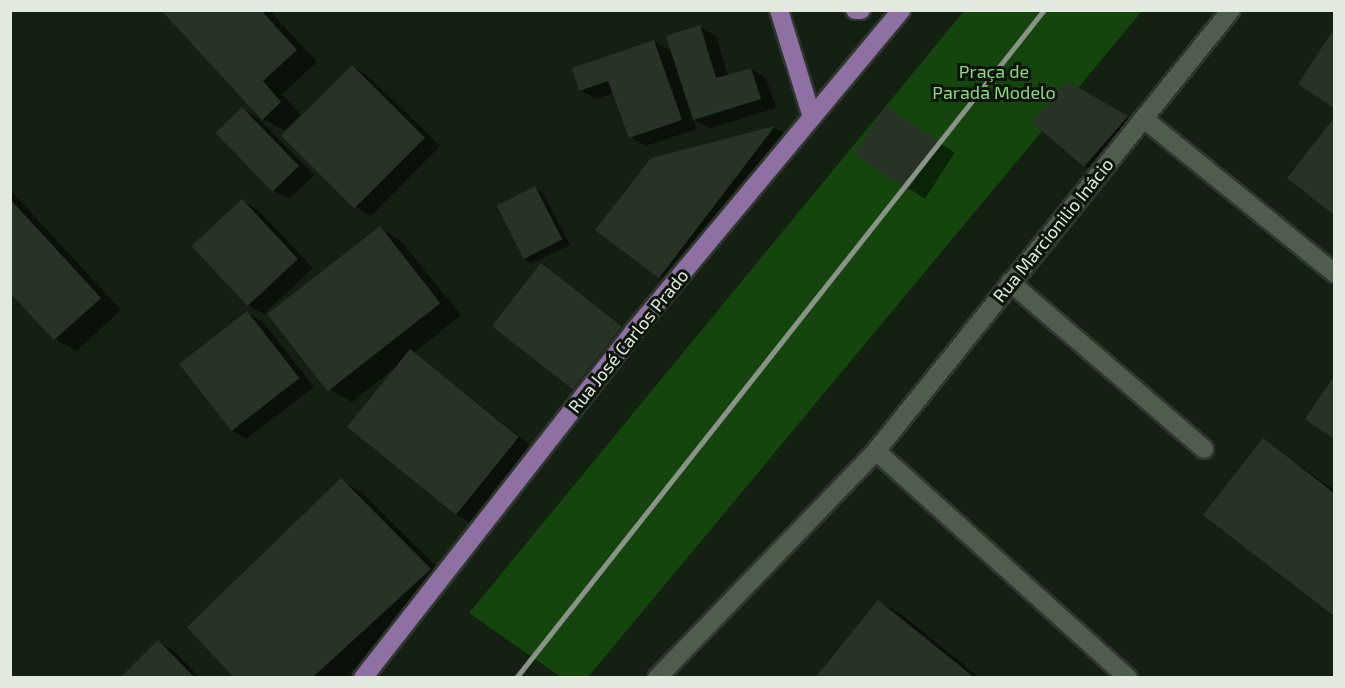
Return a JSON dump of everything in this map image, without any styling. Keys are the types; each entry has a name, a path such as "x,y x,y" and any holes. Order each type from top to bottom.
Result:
{"main road":[{"path":"779,10 812,117"},
{"path":"855,10 861,10"},
{"name":"Rua José Carlos Prado","path":"363,678 590,385 901,10"}],"street":[{"name":"Rua Marcionilio Inácio","path":"657,678 876,451 1230,10"},
{"path":"1144,119 1335,273"},
{"path":"1010,282 1204,449"},
{"path":"876,451 1128,678"}],"green space":[{"name":"Praça de Parada Modelo","path":"964,11 1142,11 588,677 561,677 469,613"}],"building":[{"path":"161,10 261,10 297,50 263,81 281,102 262,120"},
{"path":"700,25 716,78 751,68 761,99 693,120 666,36"},
{"path":"1334,29 1334,108 1298,84"},
{"path":"654,40 682,120 629,138 608,81 579,91 572,68"},
{"path":"352,65 425,138 354,209 281,136"},
{"path":"1067,81 1128,116 1084,167 1032,122"},
{"path":"886,106 940,142 907,190 854,154"},
{"path":"242,107 299,166 272,192 215,133"},
{"path":"1334,118 1334,215 1287,178"},
{"path":"775,126 659,278 595,230 651,158"},
{"path":"535,186 562,239 524,259 497,206"},
{"path":"10,199 101,298 54,340 10,293"},
{"path":"242,199 298,259 247,306 192,246"},
{"path":"380,226 440,303 328,391 267,314"},
{"path":"541,263 622,326 573,389 492,326"},
{"path":"247,311 299,378 232,431 179,364"},
{"path":"410,349 519,437 456,515 347,427"},
{"path":"1334,376 1334,439 1305,419"},
{"path":"1263,438 1334,493 1334,616 1203,515"},
{"path":"341,478 431,569 312,678 234,678 187,627"},
{"path":"878,600 975,678 815,678"},
{"path":"158,640 195,678 120,678"}],"railway":[{"path":"516,678 1044,10"}]}
